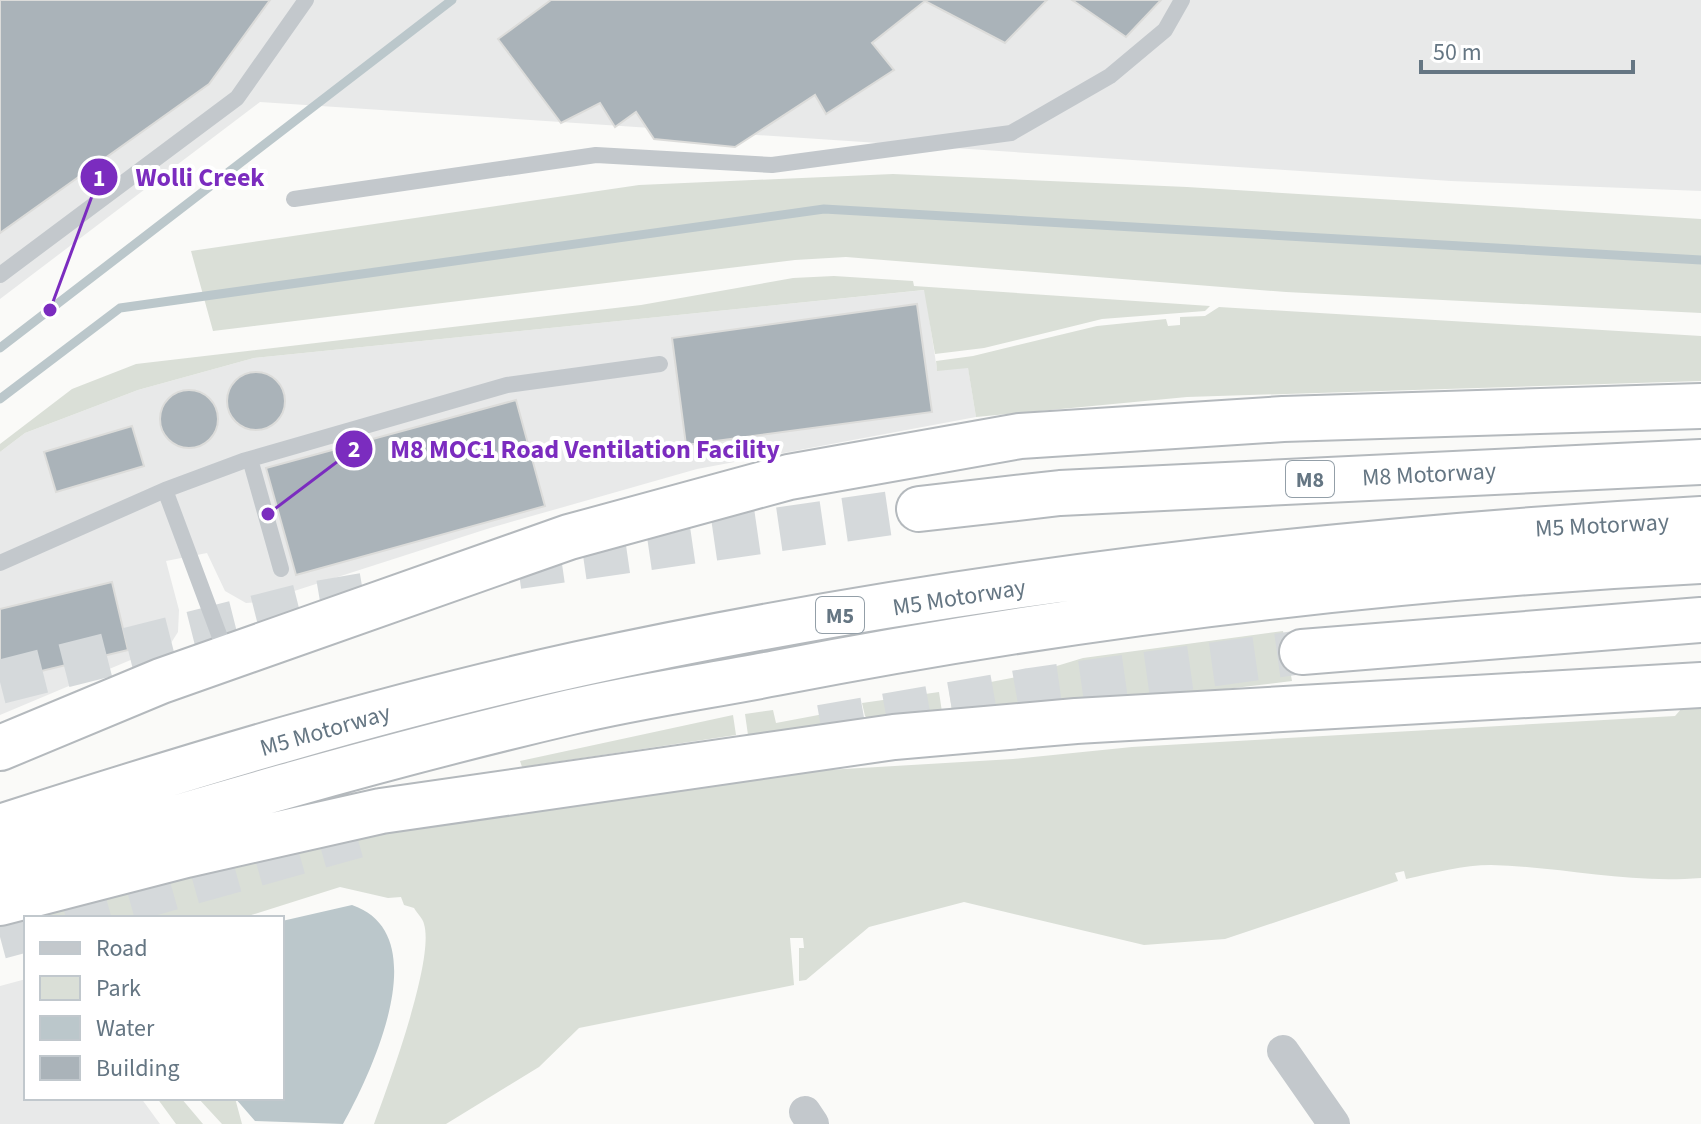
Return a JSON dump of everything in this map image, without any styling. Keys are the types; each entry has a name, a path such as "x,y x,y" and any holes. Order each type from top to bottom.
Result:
{"highway":[{"path":"0,748 227,657 569,537 789,477 1020,436 1283,419 1701,406"},
{"name":"M8 Motorway","path":"919,509 1076,492 1701,462"},
{"name":"M5 Motorway","path":"0,827 135,783 411,706 579,664 839,616 1106,573 1341,545 1701,519"},
{"name":"M5 Motorway","path":"0,870 341,770 546,719 854,658 1133,612 1353,585 1701,561"},
{"path":"1302,652 1701,620"},
{"path":"0,903 186,855 381,811 879,739 1076,721 1701,685"}],"street":[{"path":"1283,1051 1334,1124"}],"lane":[{"path":"0,275 237,98 306,0"},
{"path":"294,199 596,155 772,165 1011,133 1110,76 1165,30 1182,0"},
{"path":"0,563 165,490 250,459 507,385 660,364"},
{"path":"250,459 281,569"},
{"path":"165,490 227,657"}],"shaded area":[{"path":"0,0 1701,0 1701,191 1451,181 260,102 0,299"},
{"path":"925,290 937,370 968,367 976,417 697,469 490,528 260,602 246,603 225,591 207,553 166,561 179,610 178,632 171,643 0,715 0,452 25,433 138,390 254,358"},
{"path":"24,980 24,1100 142,1100 160,1124 0,1124 0,986"}],"green space":[{"path":"893,174 1187,187 1701,219 1701,313 1286,292 846,257 795,260 213,331 191,251 639,185"},
{"path":"834,276 913,281 914,286 1210,306 1205,311 1102,319 984,348 935,354 924,290 254,358 138,390 25,433 0,452 0,444 72,389 136,364 641,305 793,278"},
{"path":"1219,307 1701,336 1701,381 1187,397 976,417 968,368 937,371 936,361 973,356 1097,326 1166,319 1168,326 1180,325 1180,317 1205,316"},
{"path":"1283,631 1292,681 1184,694 952,711 949,690 1027,675 1083,658"},
{"path":"939,692 942,712 870,720 865,716 862,703"},
{"path":"1701,707 1701,878 1647,879 1491,865 1406,879 1404,871 1395,873 1398,881 1225,939 1144,945 964,902 869,927 806,980 799,981 799,948 804,948 803,938 790,938 794,985 579,1028 539,1067 446,1124 374,1124 417,993 426,941 423,922 414,908 404,905 401,897 388,898 340,887 248,916 41,916 144,887 412,825 810,771 1013,759 1132,747 1675,716 1682,708"},
{"path":"773,710 776,723 829,713 831,723 748,735 745,714"},
{"path":"733,715 736,735 522,767 520,761"},
{"path":"158,1100 183,1100 203,1124 176,1124"},
{"path":"200,1100 236,1100 242,1124 222,1124"}],"water":[{"path":"352,905 377,921 391,944 394,973 381,1040 343,1124 255,1121 237,1100 284,1100 284,921"}],"building":[{"path":"0,0 270,0 209,84 0,233"},
{"path":"551,0 1047,0 1005,43 925,1 872,43 894,70 826,114 815,95 735,147 654,139 636,112 615,127 600,103 561,123 498,39"},
{"path":"1072,0 1161,0 1126,37"},
{"path":"917,304 932,412 686,445 672,338"},
{"path":"256,372 267,374 276,381 283,390 283,412 276,421 267,428 256,430 245,428 236,421 229,412 227,401 229,390 236,381 245,374"},
{"path":"189,390 200,392 209,399 216,408 216,430 209,439 200,446 189,448 178,446 169,439 162,430 160,419 162,408 169,399 178,392"},
{"path":"516,400 545,506 296,575 266,468"},
{"path":"132,426 144,466 56,492 44,452"},
{"path":"112,582 128,650 0,681 0,609"}],"waterway":[{"path":"0,348 452,0"},
{"path":"0,399 120,308 824,209 1701,260"}],"tunnel":[{"path":"518,567 919,509"},
{"path":"0,682 300,606 375,593"},
{"path":"821,727 1030,690 1302,652"},
{"path":"73,916 357,836"},
{"path":"0,937 24,931"}],"place":[{"name":"Wolli Creek","path":"50,310"},
{"name":"M8 MOC1 Road Ventilation Facility","path":"268,514"}]}
